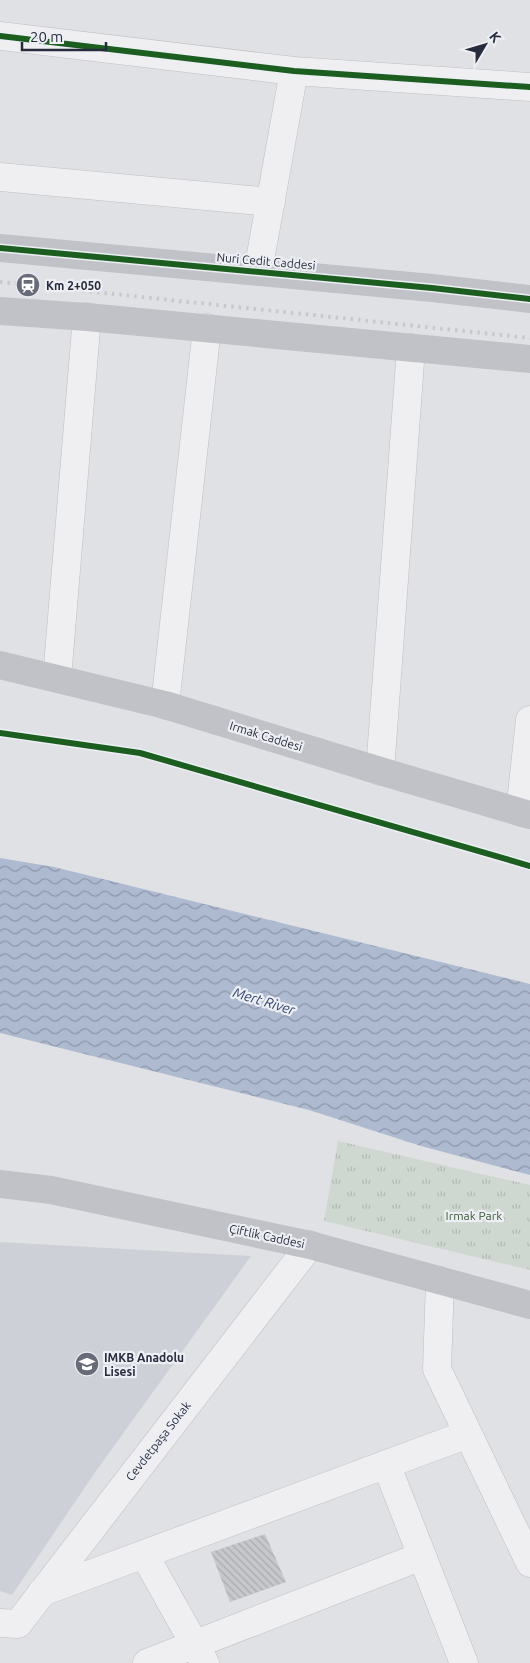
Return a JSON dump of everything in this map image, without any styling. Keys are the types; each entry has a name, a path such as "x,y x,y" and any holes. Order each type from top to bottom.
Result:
{"main road":[{"name":"Nuri Cedit Caddesi","path":"0,248 258,271 530,299"},
{"path":"0,311 87,316 530,359"},
{"name":"Irmak Caddesi","path":"0,665 165,704 380,771 525,813"},
{"name":"Çiftlik Caddesi","path":"0,1184 51,1190 310,1245 530,1305"}],"street":[{"path":"0,36 294,71 530,87"},
{"path":"258,271 294,71"},
{"path":"0,177 271,202"},
{"path":"57,678 87,316"},
{"path":"165,704 207,328"},
{"path":"380,771 411,348"},
{"path":"525,813 530,720"},
{"name":"Cevdetpaşa Sokak","path":"0,1624 18,1624 310,1245"},
{"path":"440,1281 437,1369 530,1562"},
{"path":"42,1592 468,1434"},
{"path":"386,1464 464,1663"},
{"path":"144,1554 200,1654"},
{"path":"148,1663 200,1654 422,1556"}],"shaded area":[{"name":"IMKB Anadolu Lisesi","path":"0,1242 251,1256 96,1471 12,1595 0,1591"}],"green space":[{"name":"Irmak Park","path":"338,1141 530,1185 530,1270 324,1221"}],"water":[{"name":"Mert River","path":"0,858 54,867 530,984 530,1175 421,1146 309,1110 0,1033"}],"building":[{"path":"265,1534 286,1582 230,1602 211,1552"}],"railway":[{"path":"0,282 530,338"}],"cycle path":[{"path":"0,36 294,71 530,87"},
{"path":"0,248 432,288 530,299"},
{"path":"0,733 140,753 530,866"}],"place":[{"name":"Km 2+050","path":"28,285"},
{"name":"IMKB Anadolu Lisesi","path":"87,1364"}]}
